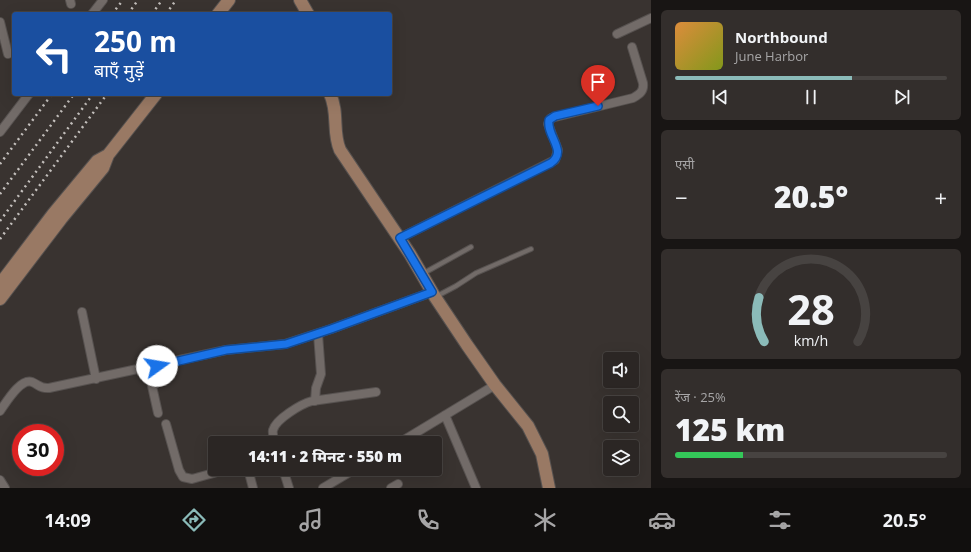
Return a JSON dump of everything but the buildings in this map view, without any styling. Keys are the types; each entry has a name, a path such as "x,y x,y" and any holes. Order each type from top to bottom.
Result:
{"street":[{"path":"94,12 103,0"},
{"path":"220,12 229,0"},
{"path":"617,34 651,18"},
{"path":"0,22 8,54"},
{"path":"400,238 555,160 558,150 548,124 551,118 633,98 640,93 643,88 643,83 632,47"},
{"path":"0,132 27,96"},
{"path":"0,284 57,216 103,168 108,155 154,96"},
{"path":"331,96 335,106 336,142 340,150 400,238 433,294 495,385 534,436 542,454 549,488"},
{"path":"0,299 57,216"},
{"path":"0,411 19,386 25,382 30,382 43,388 96,379 226,350 286,344 433,294"},
{"path":"82,312 96,379"},
{"path":"315,401 316,388 321,374 318,334"},
{"path":"148,368 158,413"},
{"path":"410,436 495,385"},
{"path":"273,436 275,427 297,408 315,401 376,392"},
{"path":"445,415 476,488"},
{"path":"166,424 179,470 183,478 192,479 208,475"},
{"path":"250,476 253,488"},
{"path":"285,476 289,488"},
{"path":"323,488 343,476"},
{"path":"0,480 5,488"}],"lane":[{"path":"422,274 471,247"},
{"path":"433,294 482,269 531,249"}],"railway":[{"path":"114,12 123,0"},
{"path":"129,12 138,0"},
{"path":"153,12 162,0"},
{"path":"167,12 176,0"},
{"path":"0,164 51,96"},
{"path":"0,194 73,96"},
{"path":"0,221 92,96"},
{"path":"0,239 106,96"}],"route":[{"path":"157,366 226,350 250,349 286,344 432,292 400,238 551,163 557,157 558,150 548,124 549,120 555,116 598,106"}]}
